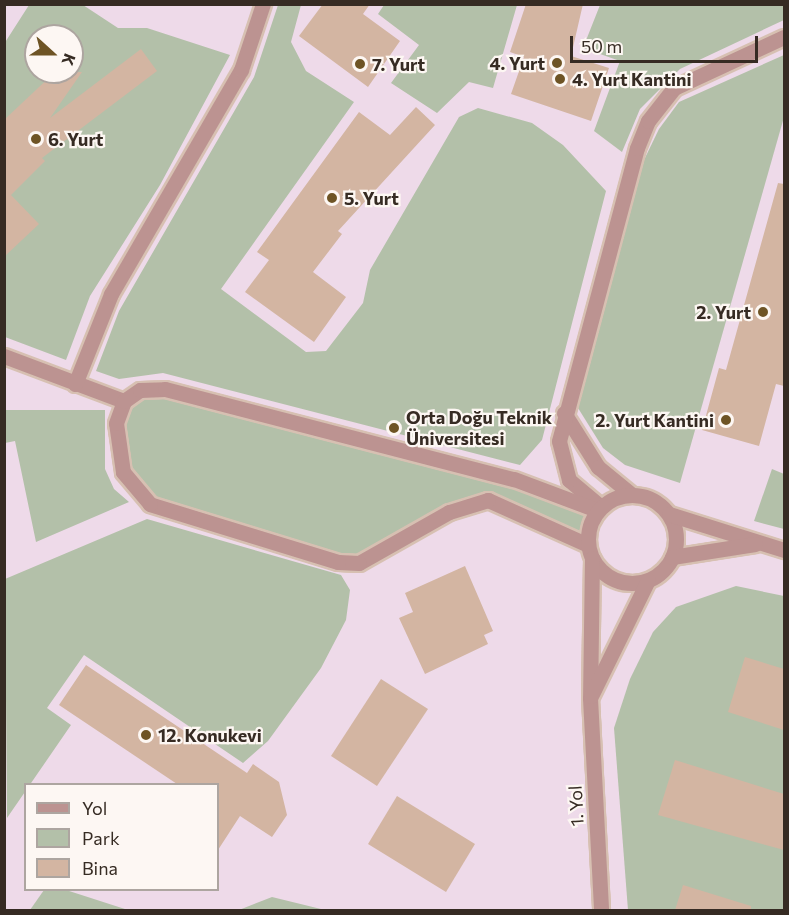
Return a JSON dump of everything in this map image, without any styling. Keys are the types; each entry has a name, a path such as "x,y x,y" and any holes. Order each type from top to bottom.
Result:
{"street":[{"path":"75,384 111,294 241,70 263,4"},
{"path":"599,508 569,480 559,441 564,413 626,181 648,121 674,88 784,37"},
{"path":"4,356 124,401"},
{"path":"648,580 609,577 590,552 488,500 449,512 359,562 338,562 150,504 123,472 116,423 124,401 140,390 165,389 251,409 514,480 599,508 631,494 646,496 669,514 784,550"},
{"path":"564,413 598,467 631,494"},
{"path":"590,552 599,508"},
{"path":"669,514 675,528 672,557"},
{"path":"590,698 648,580 672,557 759,543"},
{"name":"1. Yol","path":"590,552 590,698 601,910"}],"shaded area":[{"name":"Orta Doğu Teknik Üniversitesi","path":"5,5 784,5 784,910 5,910"}],"green space":[{"path":"29,5 83,5 118,28 147,28 230,55 160,185 90,296 66,360 5,337 4,44"},
{"path":"278,5 301,5 291,42 306,71 354,102 221,289 306,352 326,351 363,303 370,270 459,117 478,108 532,123 563,145 606,191 542,440 520,465 163,373 119,379 96,371 119,311 254,77"},
{"path":"384,5 517,5 493,88 469,82 437,113 391,83 419,45 378,14"},
{"path":"600,5 784,5 784,20 680,69 640,109 622,152 594,131 620,61 583,48"},
{"path":"784,55 784,117 680,483 625,465 603,448 578,408 643,162 659,129 679,102"},
{"path":"140,390 251,409 597,510 588,545 488,500 359,563 150,504 117,449 124,401"},
{"path":"5,410 105,410 105,469 114,489 129,502 36,542 15,441 5,443"},
{"path":"772,469 784,474 784,529 754,521"},
{"path":"147,519 341,575 350,590 346,620 321,668 268,741 243,763 84,655 47,708 71,725 31,783 24,783 24,793 7,818 5,579"},
{"path":"736,586 784,596 784,910 628,910 614,728 630,679 653,632 676,607"},
{"path":"43,891 69,891 128,910 30,910"},
{"path":"272,897 325,910 239,910"}],"building":[{"name":"7. Yurt","path":"323,4 370,4 363,14 400,41 368,87 299,36"},
{"name":"4. Yurt","path":"526,4 583,4 571,56 609,68 591,121 511,94 524,57 510,52"},
{"name":"6. Yurt","path":"141,49 157,71 42,158 45,161 11,195 39,224 4,257 4,120 42,84 74,84 50,118"},
{"name":"5. Yurt","path":"416,107 435,125 338,231 342,234 313,272 346,297 314,342 245,292 269,260 257,252 359,112 390,135"},
{"name":"2. Yurt","path":"778,183 784,184 784,386 776,384 759,446 702,430 719,368 726,370"},
{"path":"465,566 493,631 484,635 488,644 425,674 399,618 413,612 405,593"},
{"path":"745,657 784,669 784,730 728,712"},
{"name":"12. Konukevi","path":"86,665 247,773 253,764 279,782 287,815 272,837 240,816 219,848 219,783 176,783 59,705"},
{"path":"381,679 428,709 377,786 331,756"},
{"path":"675,760 784,794 784,850 658,815"},
{"path":"397,796 475,844 446,892 368,844"},
{"path":"683,885 751,906 751,910 675,910"}],"place":[{"name":"4. Yurt","path":"557,63"},
{"name":"7. Yurt","path":"360,64"},
{"name":"4. Yurt Kantini","path":"560,79"},
{"name":"6. Yurt","path":"36,139"},
{"name":"5. Yurt","path":"332,198"},
{"name":"2. Yurt","path":"763,312"},
{"name":"2. Yurt Kantini","path":"726,420"},
{"name":"Orta Doğu Teknik Üniversitesi","path":"394,428"},
{"name":"12. Konukevi","path":"146,735"}]}
